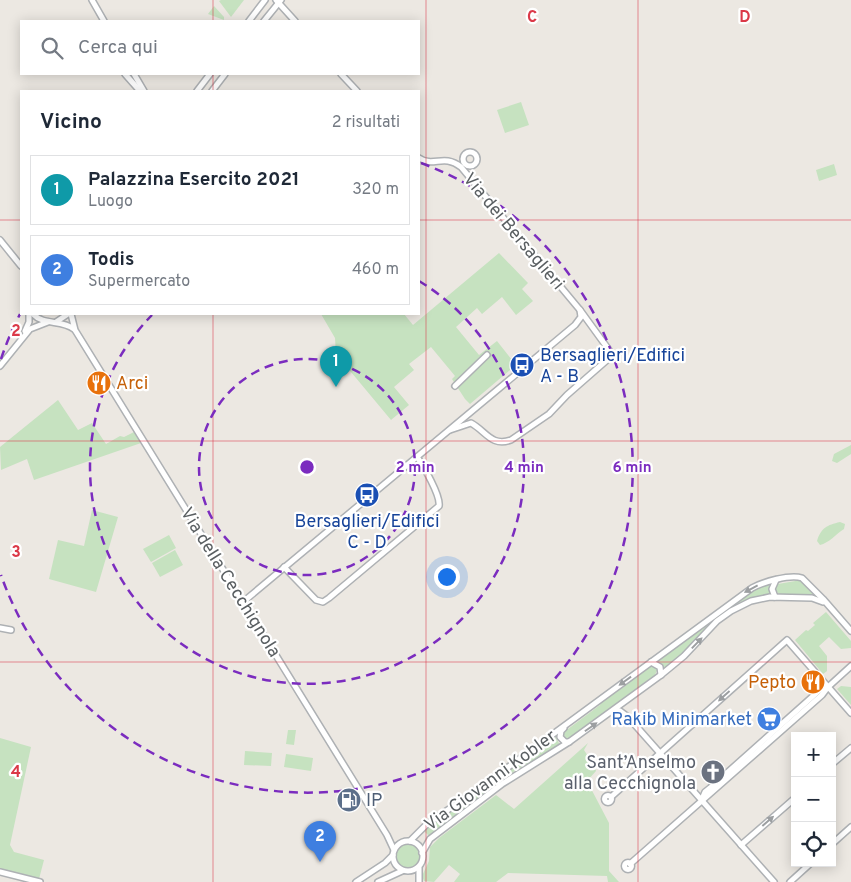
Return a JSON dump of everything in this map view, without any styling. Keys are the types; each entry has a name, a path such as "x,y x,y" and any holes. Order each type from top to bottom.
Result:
{"street":[{"path":"92,0 103,20"},
{"path":"250,20 265,0"},
{"path":"265,20 278,1 294,20"},
{"path":"126,75 141,90"},
{"path":"134,75 142,90"},
{"path":"198,90 209,75"},
{"path":"213,90 224,75"},
{"path":"343,75 356,90"},
{"name":"Via dei Bersaglieri","path":"420,158 427,162 444,159 455,162 461,167 580,310 610,354 607,360 567,394 549,414 512,440 505,442 490,439 471,423 449,430"},
{"path":"0,240 20,264"},
{"name":"Via dei Bersaglieri","path":"243,602 575,325 581,317 580,310"},
{"path":"0,366 19,340 31,315"},
{"path":"32,315 40,320 68,325 75,330"},
{"name":"Via della Cecchignola","path":"55,322 68,315"},
{"name":"Via della Cecchignola","path":"70,315 75,330 387,835 393,853"},
{"path":"19,340 30,329 48,322"},
{"path":"454,386 487,356"},
{"path":"284,567 319,602 323,602 343,586 439,506 439,497 424,466 417,457"},
{"name":"Via Giovanni Kobler","path":"410,841 427,824 743,593 760,584 798,577 802,578 817,592 828,605"},
{"path":"775,597 772,591 776,580"},
{"name":"Via Giovanni Kobler","path":"422,853 430,839 474,805 519,772 569,742 661,675 680,660 728,612 751,601 775,597 815,598 828,605"},
{"path":"828,605 851,631"},
{"path":"0,628 11,630"},
{"path":"611,797 787,640 851,713"},
{"path":"651,662 660,667 661,675"},
{"path":"630,864 851,666"},
{"path":"627,701 626,710 628,717"},
{"path":"614,710 620,711 628,717 774,882"},
{"name":"Via Giovanni Kobler","path":"569,742 562,740 560,735 564,727 571,720"},
{"path":"836,761 851,748"},
{"path":"741,845 791,801"},
{"path":"836,841 851,828"},
{"path":"387,835 402,842 410,841 418,845 422,853 419,867 419,882"},
{"path":"356,882 385,863 402,842"},
{"path":"393,853 396,865 419,882"},
{"path":"378,882 405,872 413,872 419,867"},
{"path":"790,882 807,867"},
{"path":"0,872 40,882"}],"green space":[{"path":"244,0 231,17 219,1"},
{"path":"214,6 224,17 224,20 208,14"},
{"path":"521,102 529,125 505,133 497,110"},
{"path":"834,164 837,175 819,181 816,170"},
{"path":"499,253 528,283 522,289 533,301 516,315 502,297 482,314 477,308 456,327 479,355 497,341 516,365 470,404 452,379 455,376 431,347 409,364 414,370 394,387 409,405 391,420 336,354 335,338 322,315 405,315 413,325"},
{"path":"58,400 78,430 92,423 106,444 120,436 124,437 134,432 141,443 34,480 27,459 1,470 0,447"},
{"path":"851,445 851,454 837,463 832,461 834,454"},
{"path":"92,510 118,517 96,592 49,579 58,540 84,546"},
{"path":"840,522 845,524 844,529 820,545 817,541 823,530"},
{"path":"169,535 176,548 151,562 143,549"},
{"path":"175,550 183,565 160,577 152,563"},
{"path":"801,580 815,595 780,594 775,589 778,584"},
{"path":"770,583 769,589 771,594 743,602 723,614 688,650 664,671 663,665 657,660 747,593"},
{"path":"826,612 851,641 851,648 841,649 829,637 819,646 827,656 827,671 823,674 795,640 815,625 813,623"},
{"path":"651,666 657,670 655,675 628,695 625,700 569,739 563,738 564,732 600,705 601,701"},
{"path":"841,686 851,687 851,705 837,689"},
{"path":"288,730 296,730 294,745 286,744"},
{"path":"555,736 560,745 516,770 429,836 424,831"},
{"path":"0,738 31,747 10,845 14,852 44,860 39,879 0,869"},
{"path":"588,743 584,750 596,771 587,781 609,823 609,871 619,882 608,882 607,876 508,873 496,882 454,882 460,874 449,865 434,882 424,881 422,876 429,861 430,847 439,838 496,795 514,809"},
{"path":"245,751 272,753 271,766 244,765"},
{"path":"286,754 313,758 311,771 284,767"},
{"path":"408,844 417,847 420,856 417,865 408,868 399,865 396,856 399,847"}],"place":[{"name":"Bersaglieri/Edifici A - B","path":"522,365"},
{"name":"Arci","path":"99,383"},
{"name":"Palazzina Esercito 2021","path":"336,387"},
{"name":"Bersaglieri/Edifici C - D","path":"367,495"},
{"name":"Pepto","path":"813,682"},
{"name":"Rakib Minimarket","path":"769,719"},
{"name":"Sant’Anselmo alla Cecchignola","path":"713,772"},
{"name":"IP","path":"349,800"},
{"name":"Todis","path":"320,862"}]}
